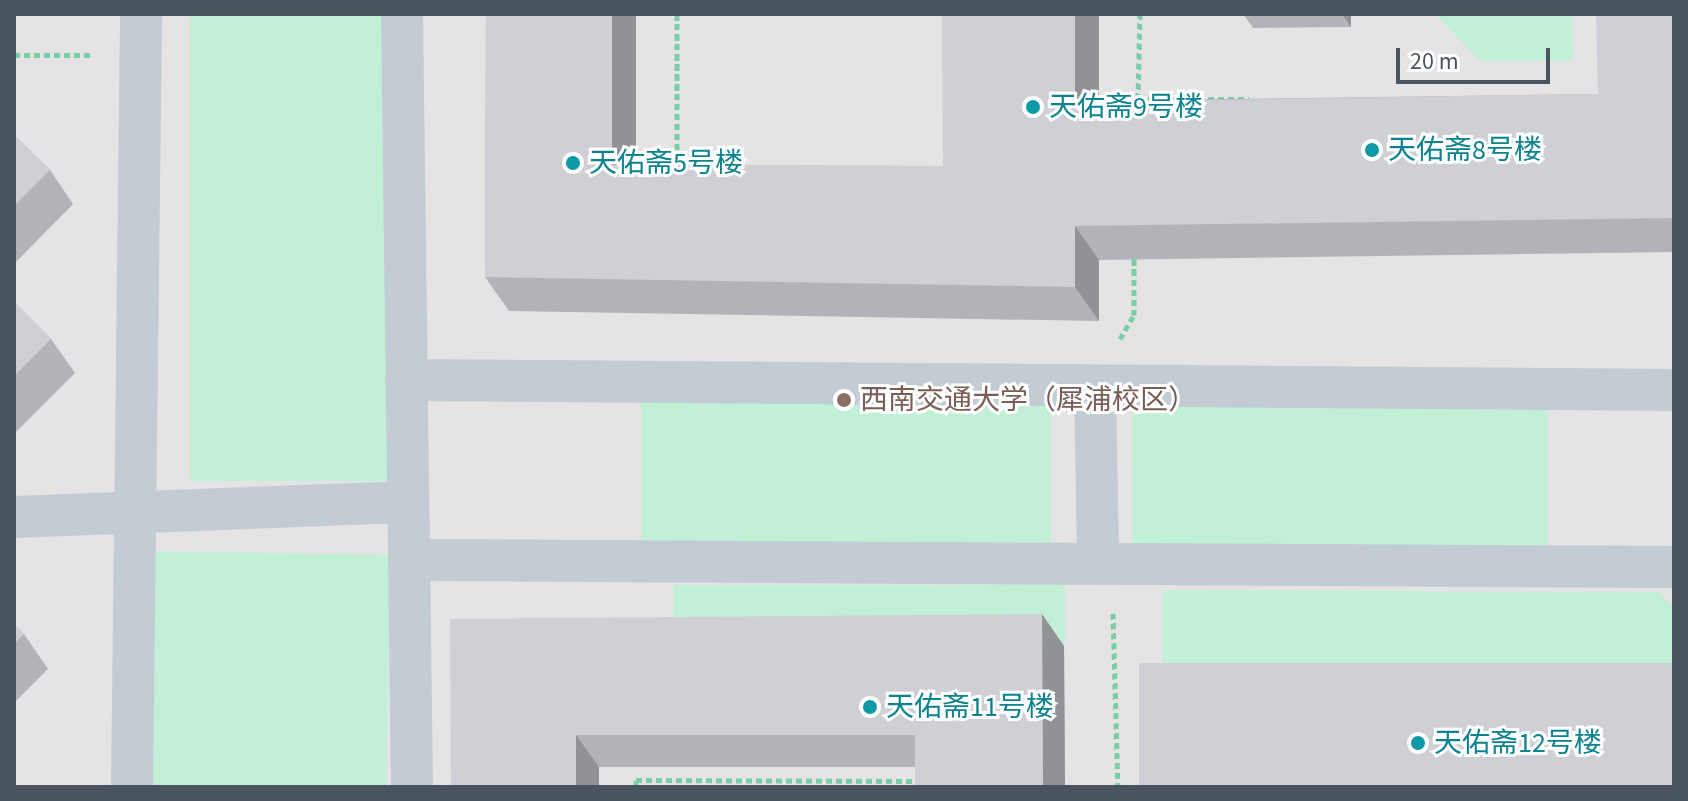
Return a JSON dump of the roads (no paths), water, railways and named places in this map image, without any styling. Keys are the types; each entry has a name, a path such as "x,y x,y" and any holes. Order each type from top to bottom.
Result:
{"street":[{"path":"402,14 412,787"},
{"path":"132,787 141,34"},
{"path":"406,380 1674,390"},
{"path":"1095,386 1098,563"},
{"path":"14,517 408,502"},
{"path":"409,560 1674,567"}],"place":[{"name":"天佑斋9号楼","path":"1033,107"},
{"name":"天佑斋8号楼","path":"1372,150"},
{"name":"天佑斋5号楼","path":"573,163"},
{"name":"西南交通大学（犀浦校区）","path":"844,400"},
{"name":"天佑斋11号楼","path":"870,707"},
{"name":"天佑斋12号楼","path":"1418,743"}]}
